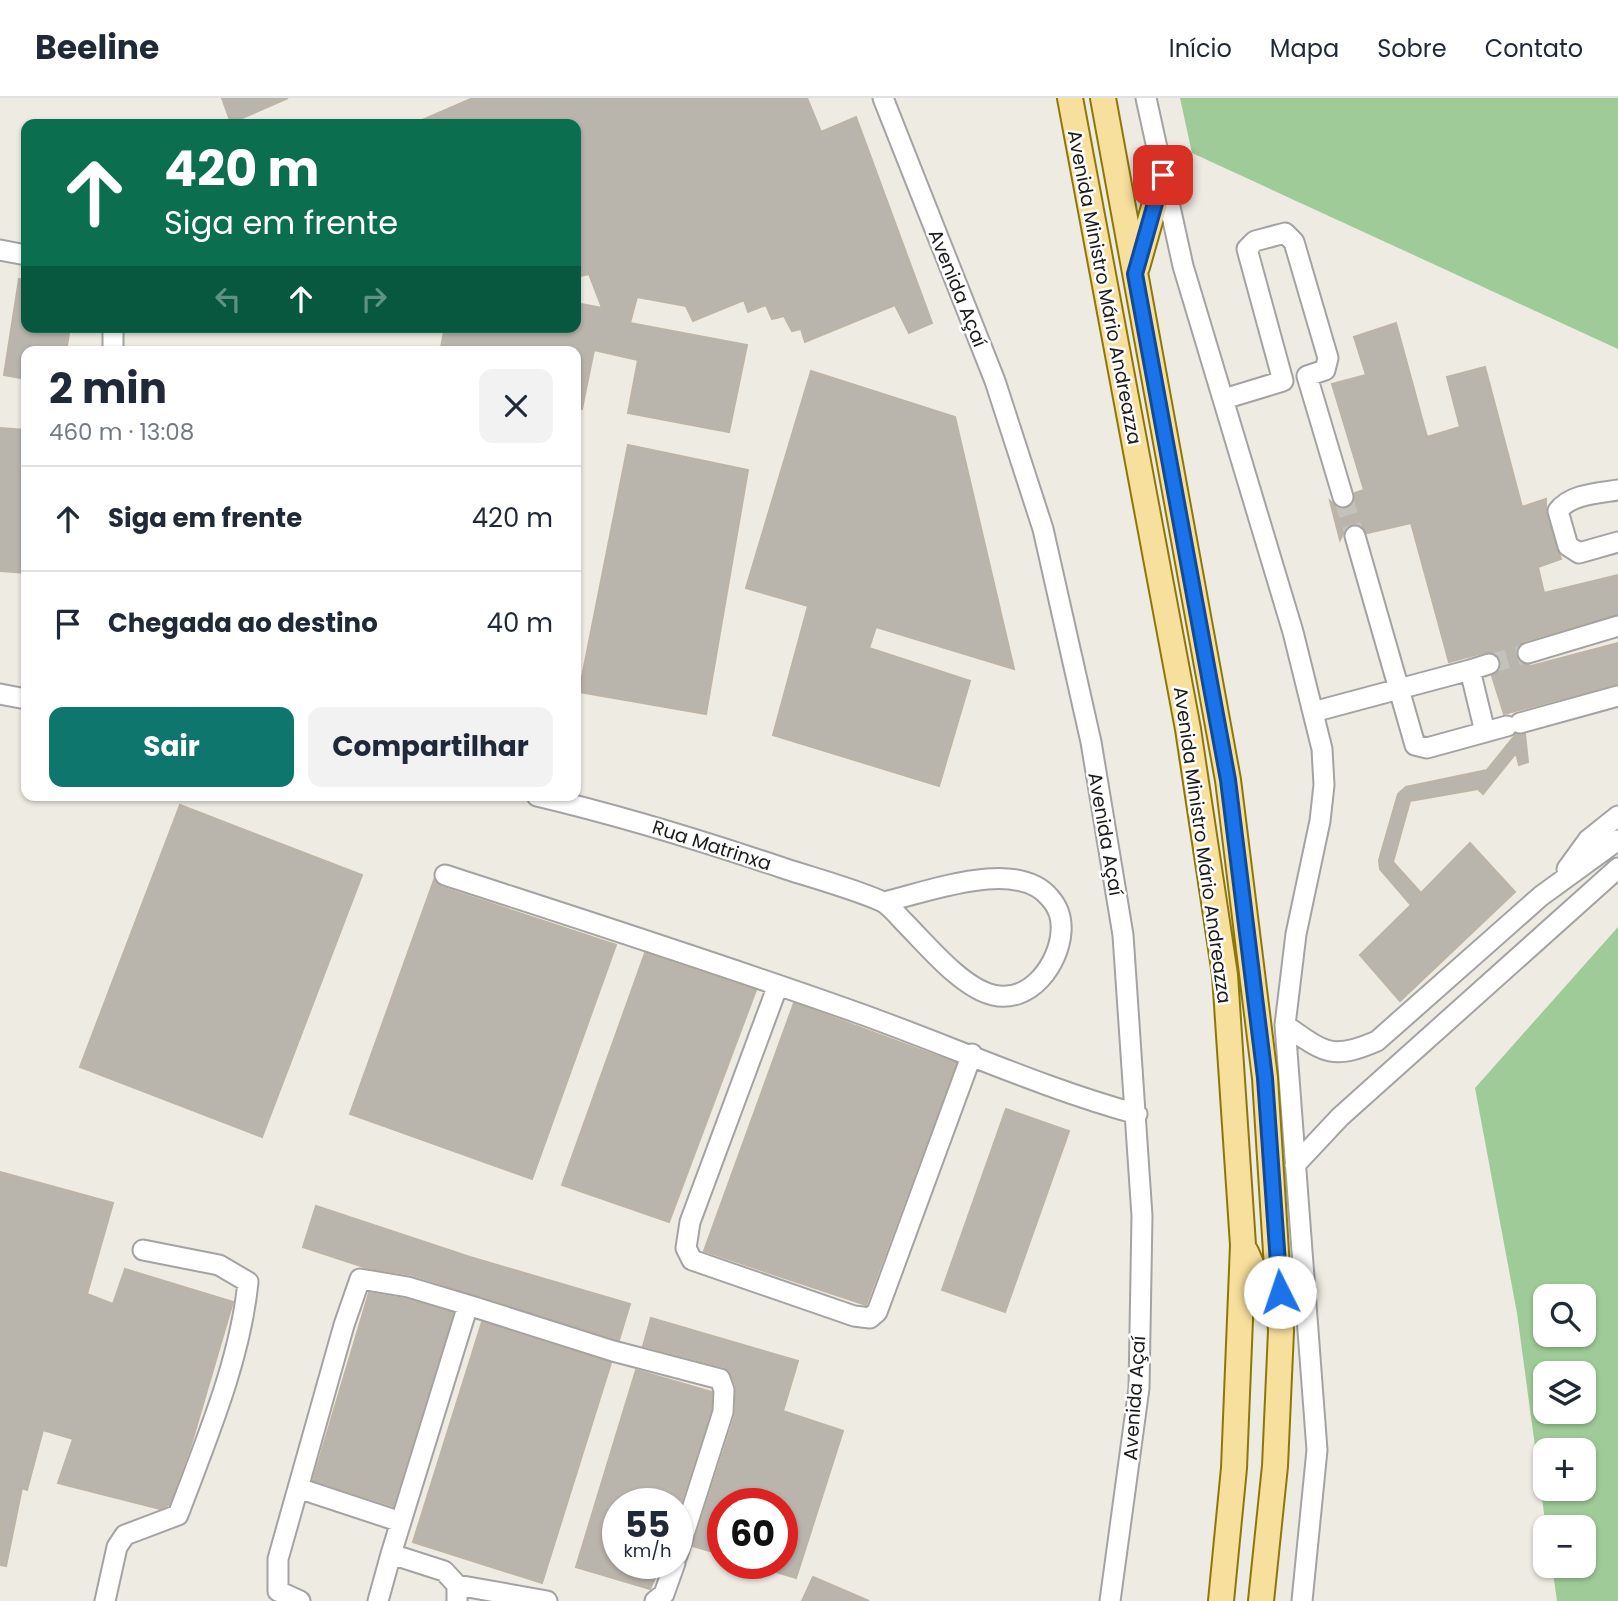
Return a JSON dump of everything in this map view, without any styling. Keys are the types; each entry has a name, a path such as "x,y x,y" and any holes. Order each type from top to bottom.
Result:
{"main road":[{"name":"Avenida Ministro Mário Andreazza","path":"1070,98 1188,729 1225,975 1243,1245 1234,1468 1221,1601"},
{"name":"Avenida Ministro Mário Andreazza","path":"1103,98 1228,780 1292,1291 1261,1601"},
{"path":"1135,274 1163,175"},
{"path":"1243,1245 1259,1284 1292,1291"}],"street":[{"name":"Avenida Açaí","path":"883,98 995,381 1043,529 1091,742 1123,935 1142,1216 1139,1388 1110,1601"},
{"name":"Avenida Ministro Mário Andreazza","path":"1146,98 1183,266 1293,632 1322,749 1324,785 1320,821 1296,934 1285,1025 1295,1165 1292,1291"},
{"path":"1224,399 1325,370 1328,358 1294,242 1285,233 1255,241 1247,249 1283,381"},
{"path":"0,250 21,254"},
{"path":"1307,376 1343,497"},
{"path":"1618,490 1582,497 1563,505 1558,511 1568,546 1579,553 1618,542"},
{"path":"1355,536 1412,740 1420,748 1618,696"},
{"path":"1528,653 1618,626"},
{"path":"1313,712 1489,664"},
{"path":"1470,670 1485,732"},
{"path":"0,694 21,698"},
{"name":"Rua Matrinxa","path":"556,801 676,832 884,902 971,987 995,996 1015,995 1033,984 1048,972 1060,949 1062,925 1058,908 1045,891 1013,878 988,878 884,902"},
{"path":"1562,880 1588,840 1618,816"},
{"path":"1285,1025 1317,1047 1335,1053 1350,1053 1377,1041 1541,895 1618,840"},
{"path":"1295,1165 1340,1117 1618,868"},
{"path":"445,875 778,985 972,1054 1081,1098 1137,1114"},
{"path":"1541,895 1562,920"},
{"path":"778,985 690,1222 686,1248 692,1260 854,1316 870,1318 877,1312 972,1054"},
{"path":"1377,1041 1392,1070"},
{"path":"105,1601 117,1547 125,1535 178,1515 217,1409 246,1306 248,1282 219,1265 143,1250"},
{"path":"300,1601 278,1591 278,1559 344,1325 360,1279 408,1287 613,1351 720,1379 724,1390 723,1412 693,1506"},
{"path":"1292,1291 1317,1450 1302,1601"},
{"path":"378,1601 468,1305"},
{"path":"298,1489 401,1522"},
{"path":"391,1554 444,1571 457,1593 547,1601"},
{"path":"655,1601 664,1594 669,1579"}],"green space":[{"path":"1180,98 1618,98 1618,349 1192,153"},
{"path":"1618,927 1618,1601 1557,1601 1554,1578 1596,1578 1596,1515 1544,1515 1542,1501 1596,1501 1596,1438 1534,1438 1517,1313 1475,1088"}],"building":[{"path":"222,98 288,98 240,119 230,119"},
{"path":"473,98 807,98 821,132 856,117 932,323 909,333 895,305 805,342 801,329 792,331 784,316 772,319 766,305 748,312 744,300 693,321 686,306 637,297 630,323 747,345 729,432 628,413 638,360 594,350 581,409 581,346 441,346 444,333 581,333 581,304 602,308 589,274 581,276 581,119 425,119"},
{"path":"21,279 21,333 69,333 67,346 21,346 21,378 4,375"},
{"path":"1396,323 1427,437 1460,427 1447,377 1485,367 1522,507 1546,499 1546,514 1561,559 1538,567 1544,593 1618,575 1618,614 1524,641 1516,650 1520,662 1531,666 1618,643 1618,684 1504,714 1492,676 1501,667 1498,655 1486,652 1449,662 1411,523 1367,533 1363,527 1352,524 1346,528 1340,540 1330,501 1340,509 1347,508 1355,500 1355,493 1364,490 1332,384 1366,375 1354,337"},
{"path":"811,371 955,417 1014,669 876,627 869,648 970,681 939,786 773,735 808,606 746,588"},
{"path":"0,428 21,430 21,573 0,571"},
{"path":"628,445 748,470 706,714 581,692"},
{"path":"1516,734 1525,734 1528,762 1519,765 1516,753 1483,794 1478,789 1410,801 1393,862 1421,893 1470,843 1515,892 1400,1001 1360,955 1411,905 1380,869 1379,860 1398,794 1406,787 1487,770"},
{"path":"180,805 362,875 262,1137 80,1067"},
{"path":"434,880 441,887 616,945 532,1179 350,1114"},
{"path":"645,953 756,990 669,1222 562,1185"},
{"path":"794,1003 956,1063 866,1305 704,1251"},
{"path":"1006,1109 1069,1131 1005,1312 942,1290"},
{"path":"0,1172 113,1203 87,1294 113,1304 125,1269 233,1302 191,1445 169,1505 160,1509 58,1483 73,1439 43,1430 27,1490 22,1488 6,1566 0,1565"},
{"path":"316,1206 470,1257 630,1304 619,1340 412,1275 367,1268 303,1247"},
{"path":"369,1293 405,1299 453,1313 393,1506 313,1480"},
{"path":"651,1318 798,1361 783,1411 843,1431 798,1572 798,1488 712,1488 735,1416 736,1386 731,1374 724,1367 643,1346"},
{"path":"482,1322 611,1363 542,1583 413,1542"},
{"path":"636,1370 712,1392 711,1410 686,1488 602,1488 602,1575 576,1567"},
{"path":"707,1503 707,1550 693,1546"},
{"path":"813,1577 869,1601 802,1601"},
{"path":"616,1579 655,1579 650,1589"}],"tunnel":[{"path":"1343,497 1355,536"},
{"path":"1489,664 1528,653"}],"route":[{"path":"1163,175 1135,274 1228,780 1265,1078 1280,1292"}]}
